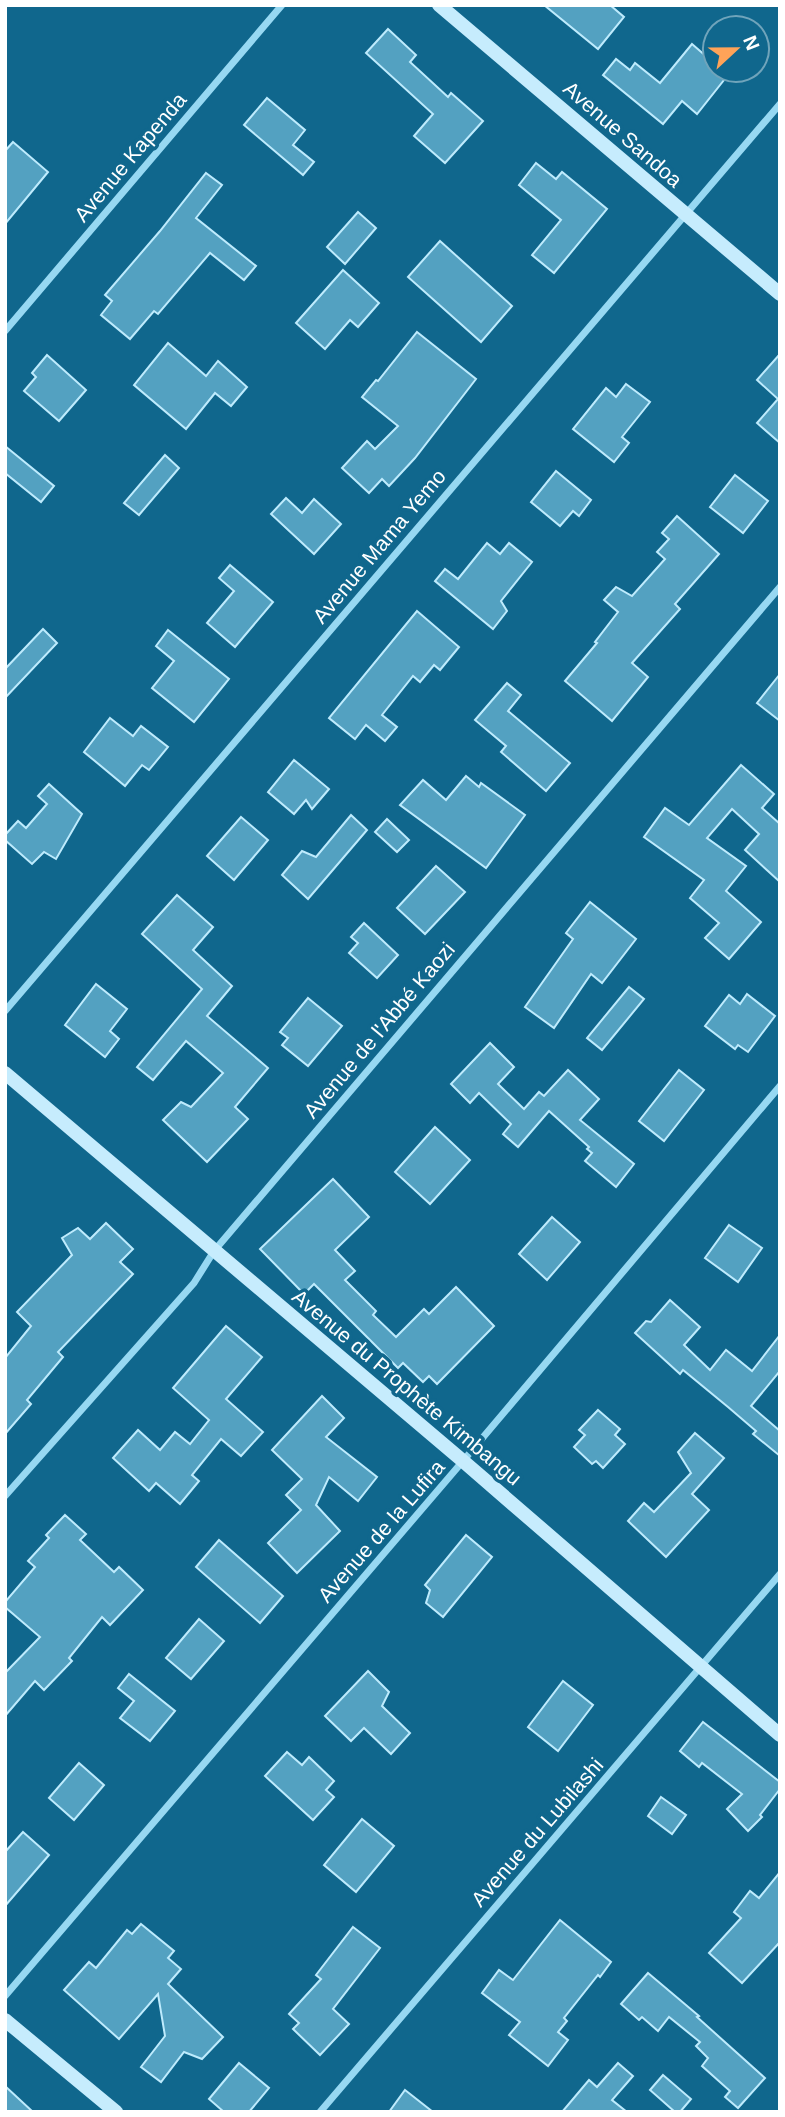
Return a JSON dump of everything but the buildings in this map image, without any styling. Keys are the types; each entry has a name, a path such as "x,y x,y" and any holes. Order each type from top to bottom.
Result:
{"street":[{"name":"Avenue Kapenda","path":"5,331 282,5"},
{"name":"Avenue Sandoa","path":"439,5 780,294"},
{"name":"Avenue Mama Yemo","path":"5,1011 780,104"},
{"name":"Avenue de l'Abbé Kaozi","path":"5,1496 194,1283 214,1251 780,587"},
{"name":"Avenue du Prophète Kimbangu","path":"5,1073 463,1461 780,1735"},
{"name":"Avenue de la Lufira","path":"5,1996 780,1086"},
{"name":"Avenue du Lubilashi","path":"320,2112 780,1574"},
{"path":"5,2020 116,2112"}]}
